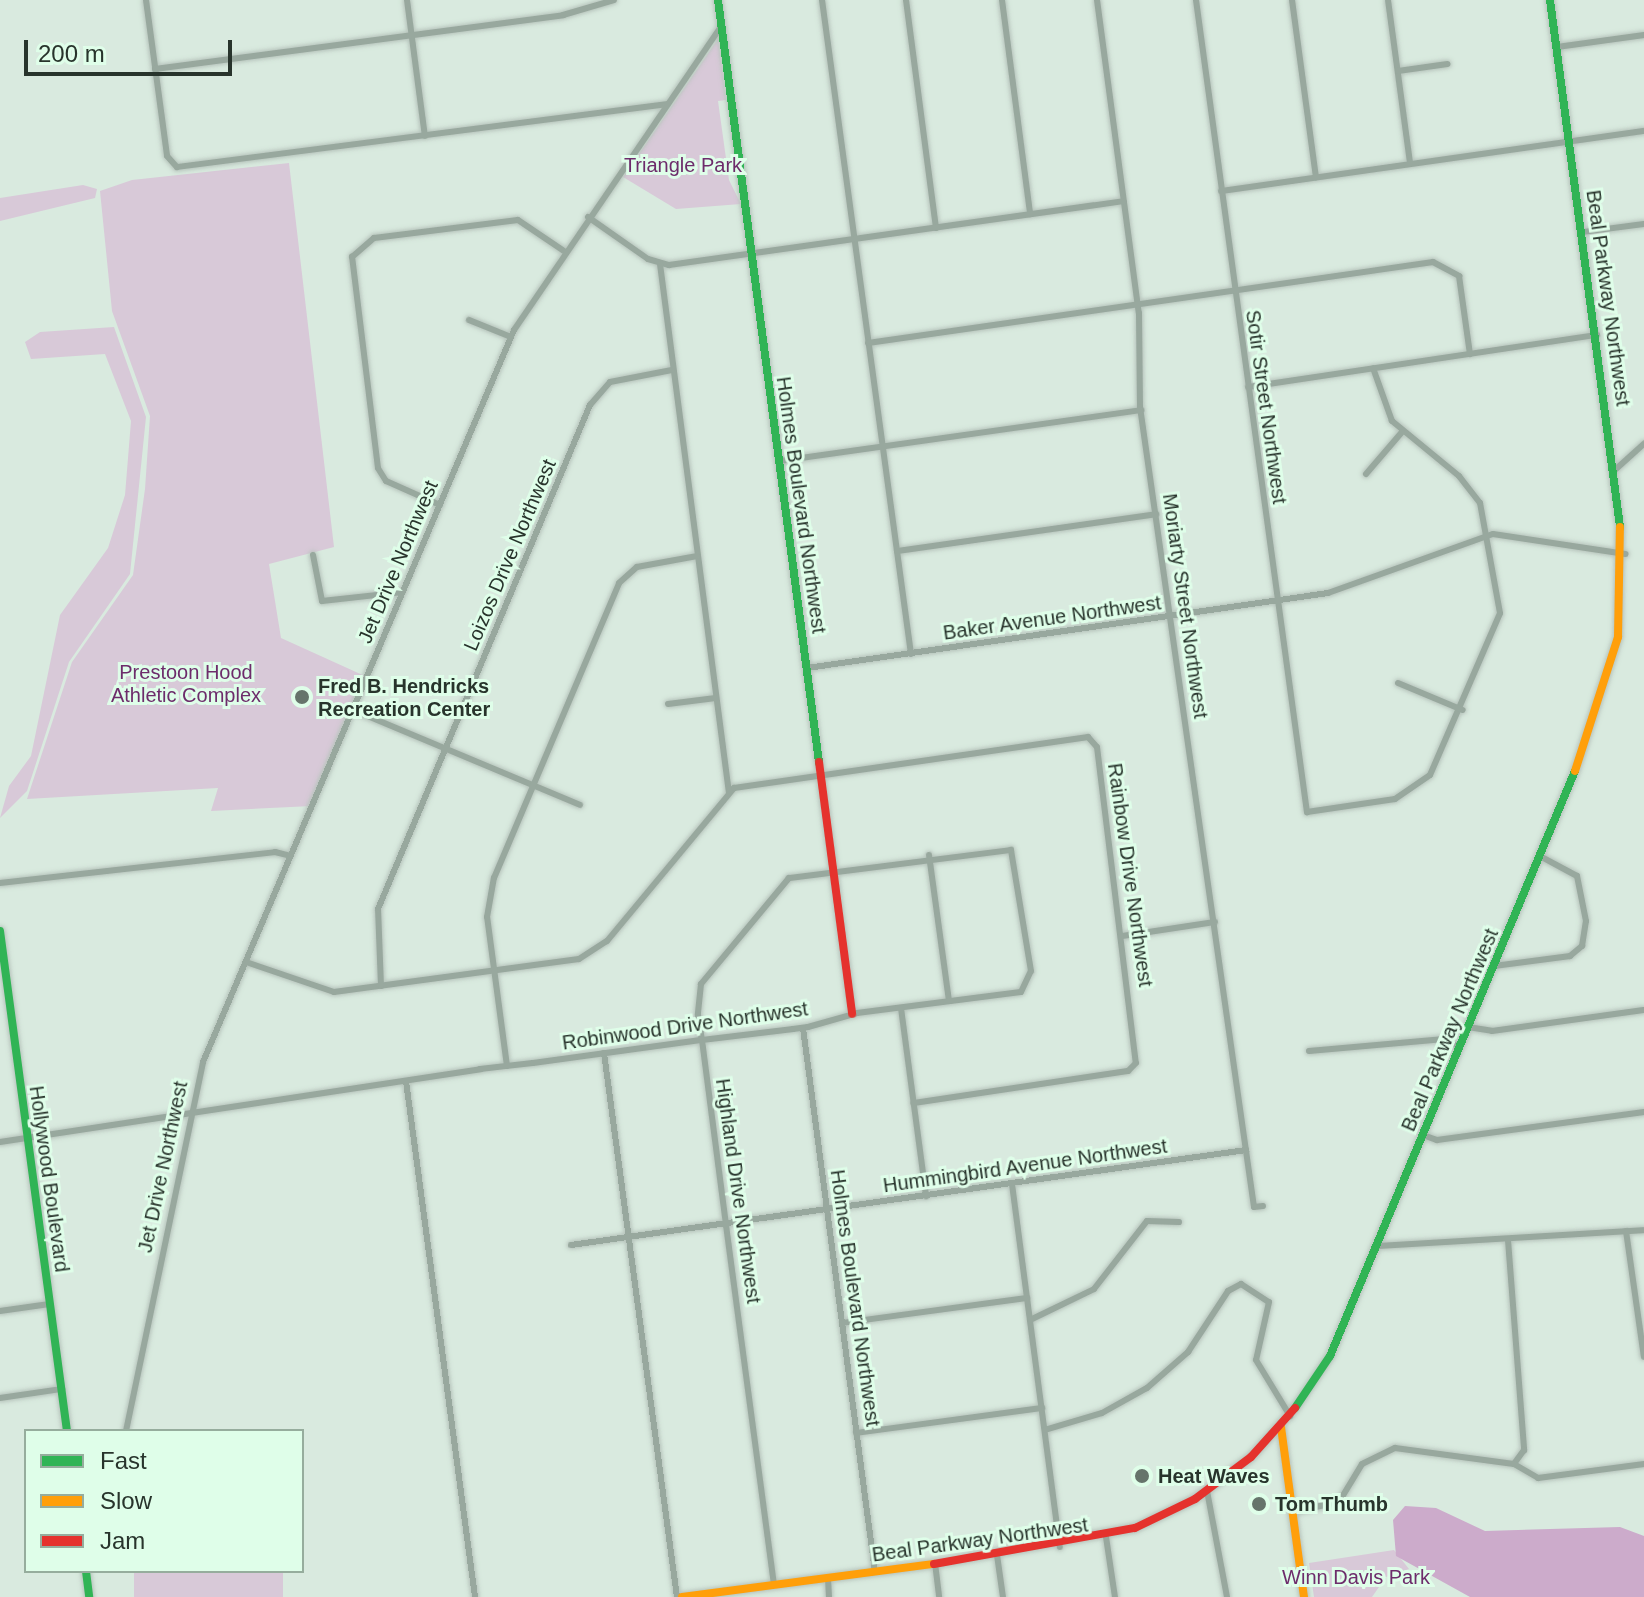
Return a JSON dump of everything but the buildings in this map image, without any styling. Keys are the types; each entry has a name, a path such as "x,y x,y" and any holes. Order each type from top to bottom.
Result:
{"main road":[{"name":"Holmes Boulevard Northwest","path":"718,0 852,1014"},
{"name":"Beal Parkway Northwest","path":"679,1597 1060,1547 1106,1537 1207,1491 1281,1427 1330,1356 1540,856 1611,672 1625,554 1616,469 1550,0"},
{"name":"Hollywood Boulevard","path":"0,931 67,1429"},
{"path":"1281,1427 1304,1597"},
{"path":"86,1573 89,1597"}],"street":[{"path":"146,0 167,156 176,166 667,104"},
{"path":"407,0 425,136"},
{"path":"155,69 602,9 614,0"},
{"path":"822,0 911,654"},
{"path":"906,0 936,228"},
{"path":"1002,0 1030,214"},
{"name":"Moriarty Street Northwest","path":"1097,0 1137,305 1141,410 1254,1207 1263,1206"},
{"name":"Sotir Street Northwest","path":"1196,0 1304,810 1311,812 1382,803 1414,790 1442,758 1463,710"},
{"path":"1292,0 1316,177"},
{"path":"1388,0 1410,163"},
{"name":"Jet Drive Northwest","path":"126,1429 189,1116 246,962 511,337 564,251 721,27"},
{"path":"1557,47 1644,35"},
{"path":"1398,71 1448,64"},
{"path":"1221,191 1644,131"},
{"path":"588,217 660,264 752,254 1124,201"},
{"path":"440,505 386,481 378,468 352,257 374,238 518,220 564,251"},
{"path":"1583,232 1644,224"},
{"path":"868,343 1441,262 1459,276 1470,354"},
{"path":"660,264 729,793"},
{"path":"469,320 511,337"},
{"path":"1248,387 1597,335"},
{"path":"1373,368 1382,406 1402,432 1467,485 1489,535 1500,613 1463,710 1398,683"},
{"name":"Loizos Drive Northwest","path":"381,986 378,909 590,405 610,382 672,370"},
{"path":"779,461 1141,410"},
{"path":"1366,474 1402,432"},
{"path":"1616,469 1644,444"},
{"path":"897,551 1156,514"},
{"name":"Baker Avenue Northwest","path":"807,668 1276,602 1343,589 1489,535 1625,554"},
{"path":"313,555 322,601 403,592"},
{"path":"507,1066 494,972 491,887 619,583 637,567 697,556"},
{"path":"668,704 716,698"},
{"path":"353,710 580,805"},
{"name":"Rainbow Drive Northwest","path":"820,773 1088,737 1097,747 1138,1054 1131,1069 913,1103"},
{"path":"246,962 326,991 579,959 601,947 729,793 820,773"},
{"name":"Robinwood Drive Northwest","path":"0,1142 507,1066 803,1028 852,1014 1021,992 1031,971 1011,850 929,855 833,868"},
{"path":"0,883 275,852 291,856"},
{"path":"929,855 949,1001"},
{"path":"1494,966 1570,956 1582,946 1586,921 1577,876 1540,856"},
{"name":"Highland Drive Northwest","path":"774,1585 702,1040 699,993 710,966 783,882 833,868"},
{"path":"1122,936 1215,922"},
{"path":"901,1008 926,1196"},
{"path":"1468,1027 1492,1031 1644,1010"},
{"name":"Holmes Boulevard Northwest","path":"803,1028 875,1572"},
{"path":"1309,1051 1444,1039 1460,1047"},
{"path":"604,1053 679,1597"},
{"path":"406,1081 475,1597"},
{"path":"1423,1135 1437,1140 1644,1112"},
{"name":"Hummingbird Avenue Northwest","path":"571,1245 1246,1150"},
{"path":"1012,1184 1060,1547"},
{"path":"1030,1320 1094,1289 1147,1221 1179,1222"},
{"path":"1377,1246 1644,1230"},
{"path":"1626,1231 1644,1357"},
{"path":"1508,1240 1524,1450 1514,1464"},
{"path":"1045,1430 1102,1413 1147,1388 1188,1352 1228,1291 1241,1284 1269,1302 1256,1360 1290,1416"},
{"path":"842,1323 1027,1298"},
{"path":"0,1311 50,1304"},
{"path":"0,1398 62,1389"},
{"path":"856,1433 1042,1408"},
{"path":"1292,1512 1339,1502 1362,1464 1395,1448 1514,1464 1538,1478 1644,1464"},
{"path":"1207,1491 1227,1597"},
{"path":"1106,1537 1115,1597"},
{"path":"997,1555 1003,1597"},
{"path":"935,1563 939,1597"},
{"path":"828,1578 829,1597"}],"green space":[{"name":"Triangle Park","path":"718,39 726,100 718,101 729,180 741,204 676,209 623,177"},
{"name":"Prestoon Hood Athletic Complex","path":"289,163 334,547 269,564 281,638 367,677 312,806 211,811 218,788 27,799 72,662 133,575 145,489 150,416 112,311 100,191 132,180"},
{"path":"83,185 97,189 95,198 0,221 0,198"},
{"path":"114,327 146,417 130,574 69,662 27,791 0,818 9,786 31,756 60,615 108,548 125,495 131,421 105,354 31,359 25,342 40,332"},
{"name":"Winn Davis Park","path":"1394,1550 1409,1569 1386,1577 1372,1597 1314,1597 1309,1563"},
{"path":"134,1573 283,1573 283,1597 134,1597"}],"shaded area":[{"path":"1405,1506 1436,1508 1485,1531 1620,1527 1644,1536 1644,1597 1470,1597 1396,1556 1393,1520"}],"traffic: fast":[{"path":"718,0 819,762"},
{"path":"1550,0 1620,527"},
{"path":"1295,1408 1330,1356 1575,771"},
{"path":"0,931 67,1429"},
{"path":"86,1573 89,1597"}],"traffic: slow":[{"path":"1575,771 1618,637 1620,527"},
{"path":"1281,1427 1304,1597"},
{"path":"682,1597 934,1564"}],"traffic: jam":[{"path":"819,762 852,1014"},
{"path":"934,1564 1135,1528 1195,1499 1251,1457 1295,1408"}],"place":[{"name":"Fred B. Hendricks Recreation Center","path":"302,697"},
{"name":"Heat Waves","path":"1142,1476"},
{"name":"Tom Thumb","path":"1259,1504"}]}
